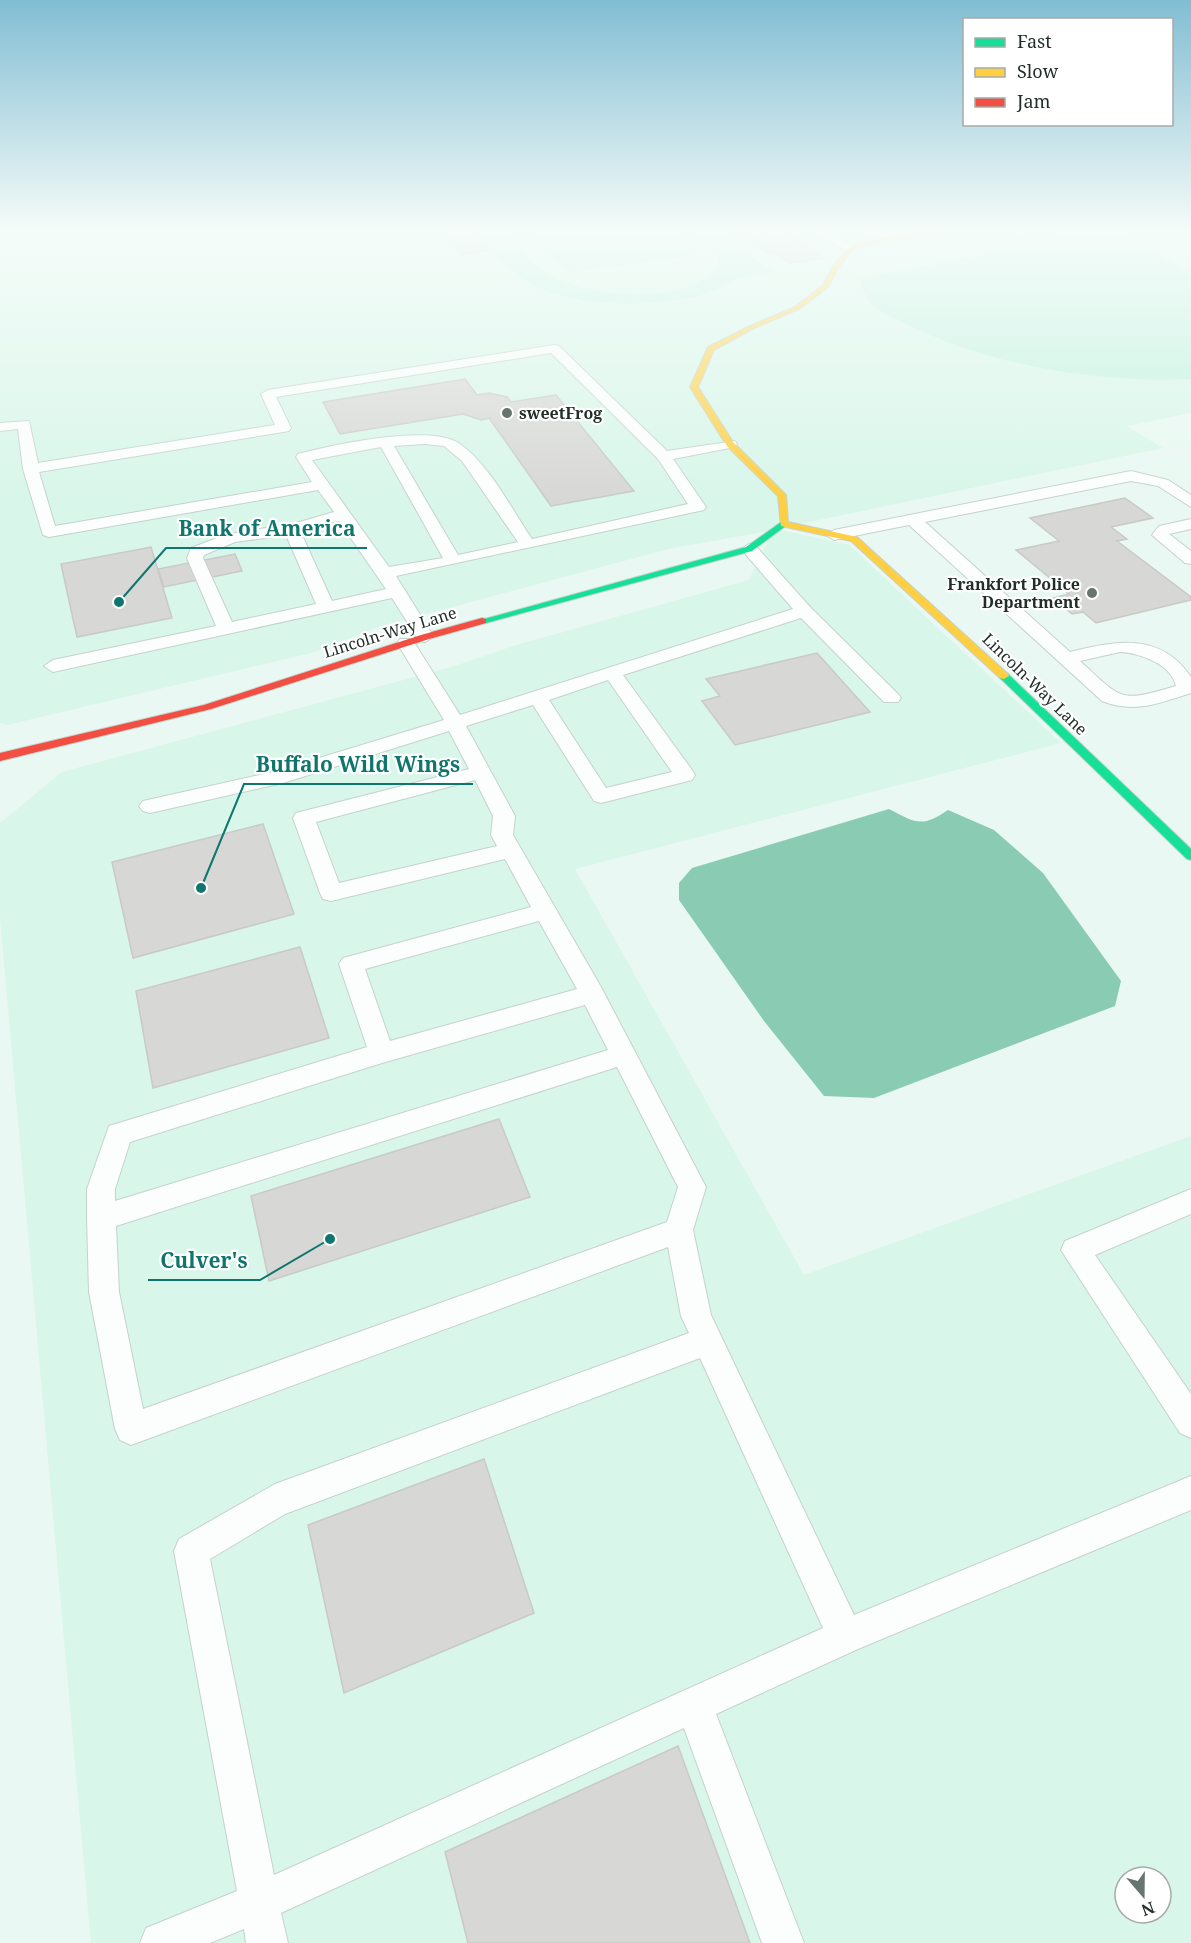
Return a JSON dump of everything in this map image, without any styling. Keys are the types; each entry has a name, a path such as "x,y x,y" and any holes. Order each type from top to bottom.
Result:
{"street":[{"path":"769,320 711,349 694,387 730,444 783,495 784,524"},
{"name":"Lincoln-Way Lane","path":"0,757 207,707 425,637 749,549 784,524 854,539 958,632 1191,856"}],"lane":[{"path":"385,573 453,561 698,507 664,456 554,349 268,394 293,442 385,573 425,637"},
{"path":"0,427 24,424 31,470 49,532 322,485"},
{"path":"31,470 293,442 423,440 451,444 468,458 528,544"},
{"path":"385,442 453,561"},
{"path":"664,456 730,444"},
{"path":"834,535 1131,476 1163,483 1191,502"},
{"path":"226,629 195,558 197,552 231,538 298,528 343,515"},
{"path":"912,519 1064,658 1098,689 1121,702 1139,703 1185,689 1186,683 1180,674 1155,653 1142,647 1127,646 1064,658"},
{"path":"1191,524 1165,529 1160,535 1191,559"},
{"path":"298,528 294,534 296,542 326,607"},
{"path":"749,549 804,611 891,698"},
{"path":"53,666 397,592"},
{"path":"150,806 276,778 804,611"},
{"path":"406,643 455,723 504,816 502,835 592,994 692,1187 679,1230 696,1316 845,1636"},
{"path":"538,697 601,796 685,775 612,673"},
{"path":"480,772 303,818 331,893 510,850"},
{"path":"382,1053 351,964 546,911"},
{"path":"592,994 382,1053 119,1134 101,1189 104,1292 131,1429 679,1230"},
{"path":"101,1218 624,1055"},
{"path":"1191,1201 1075,1250 1191,1422"},
{"path":"267,1943 191,1551 275,1501 707,1341"},
{"path":"161,1943 260,1902 695,1707 845,1636 1191,1492"},
{"path":"695,1707 783,1943"}],"shaded area":[{"path":"0,320 1191,320 1191,413 1127,426 1163,448 776,529 849,545 1061,743 575,869 804,1275 1191,1136 1191,1943 91,1943 0,918 0,823 62,772 455,666 513,646 749,580 773,530 668,549 378,627 315,652 7,725 0,723"},
{"path":"897,320 1191,320 1191,379 1119,378 1045,369 973,351"},
{"path":"889,809 919,822 932,819 948,810 994,830 1043,873 1121,981 1115,1006 874,1098 824,1096 764,1021 679,900 679,883 692,868"}],"building":[{"path":"465,379 477,395 489,393 507,397 511,402 556,395 634,491 551,506 489,418 481,420 463,414 340,434 323,402"},
{"path":"1125,498 1153,518 1111,527 1127,539 1117,541 1191,597 1191,600 1096,623 1083,612 1072,614 1053,598 1069,594 1016,550 1059,541 1030,518"},
{"path":"151,547 172,618 77,637 61,564"},
{"path":"235,554 242,571 164,587 158,569"},
{"path":"817,653 870,712 735,745 702,701 720,696 706,679"},
{"path":"263,824 294,914 133,958 112,862"},
{"path":"300,947 329,1038 153,1088 136,991"},
{"path":"499,1119 530,1197 269,1281 251,1196"},
{"path":"484,1459 534,1613 344,1693 308,1525"},
{"path":"678,1746 750,1943 468,1943 445,1852"}],"traffic: fast":[{"path":"482,621 749,549 784,523"},
{"path":"1004,676 1191,856"}],"traffic: slow":[{"path":"769,320 711,349 694,387 730,444 782,495 784,523"},
{"path":"784,524 854,539 1004,676"}],"traffic: jam":[{"path":"0,757 207,707 482,621"}],"place":[{"name":"sweetFrog","path":"507,413"},
{"name":"Frankfort Police Department","path":"1092,593"},
{"name":"Bank of America","path":"119,602"},
{"name":"Buffalo Wild Wings","path":"201,888"},
{"name":"Culver's","path":"330,1239"}]}
